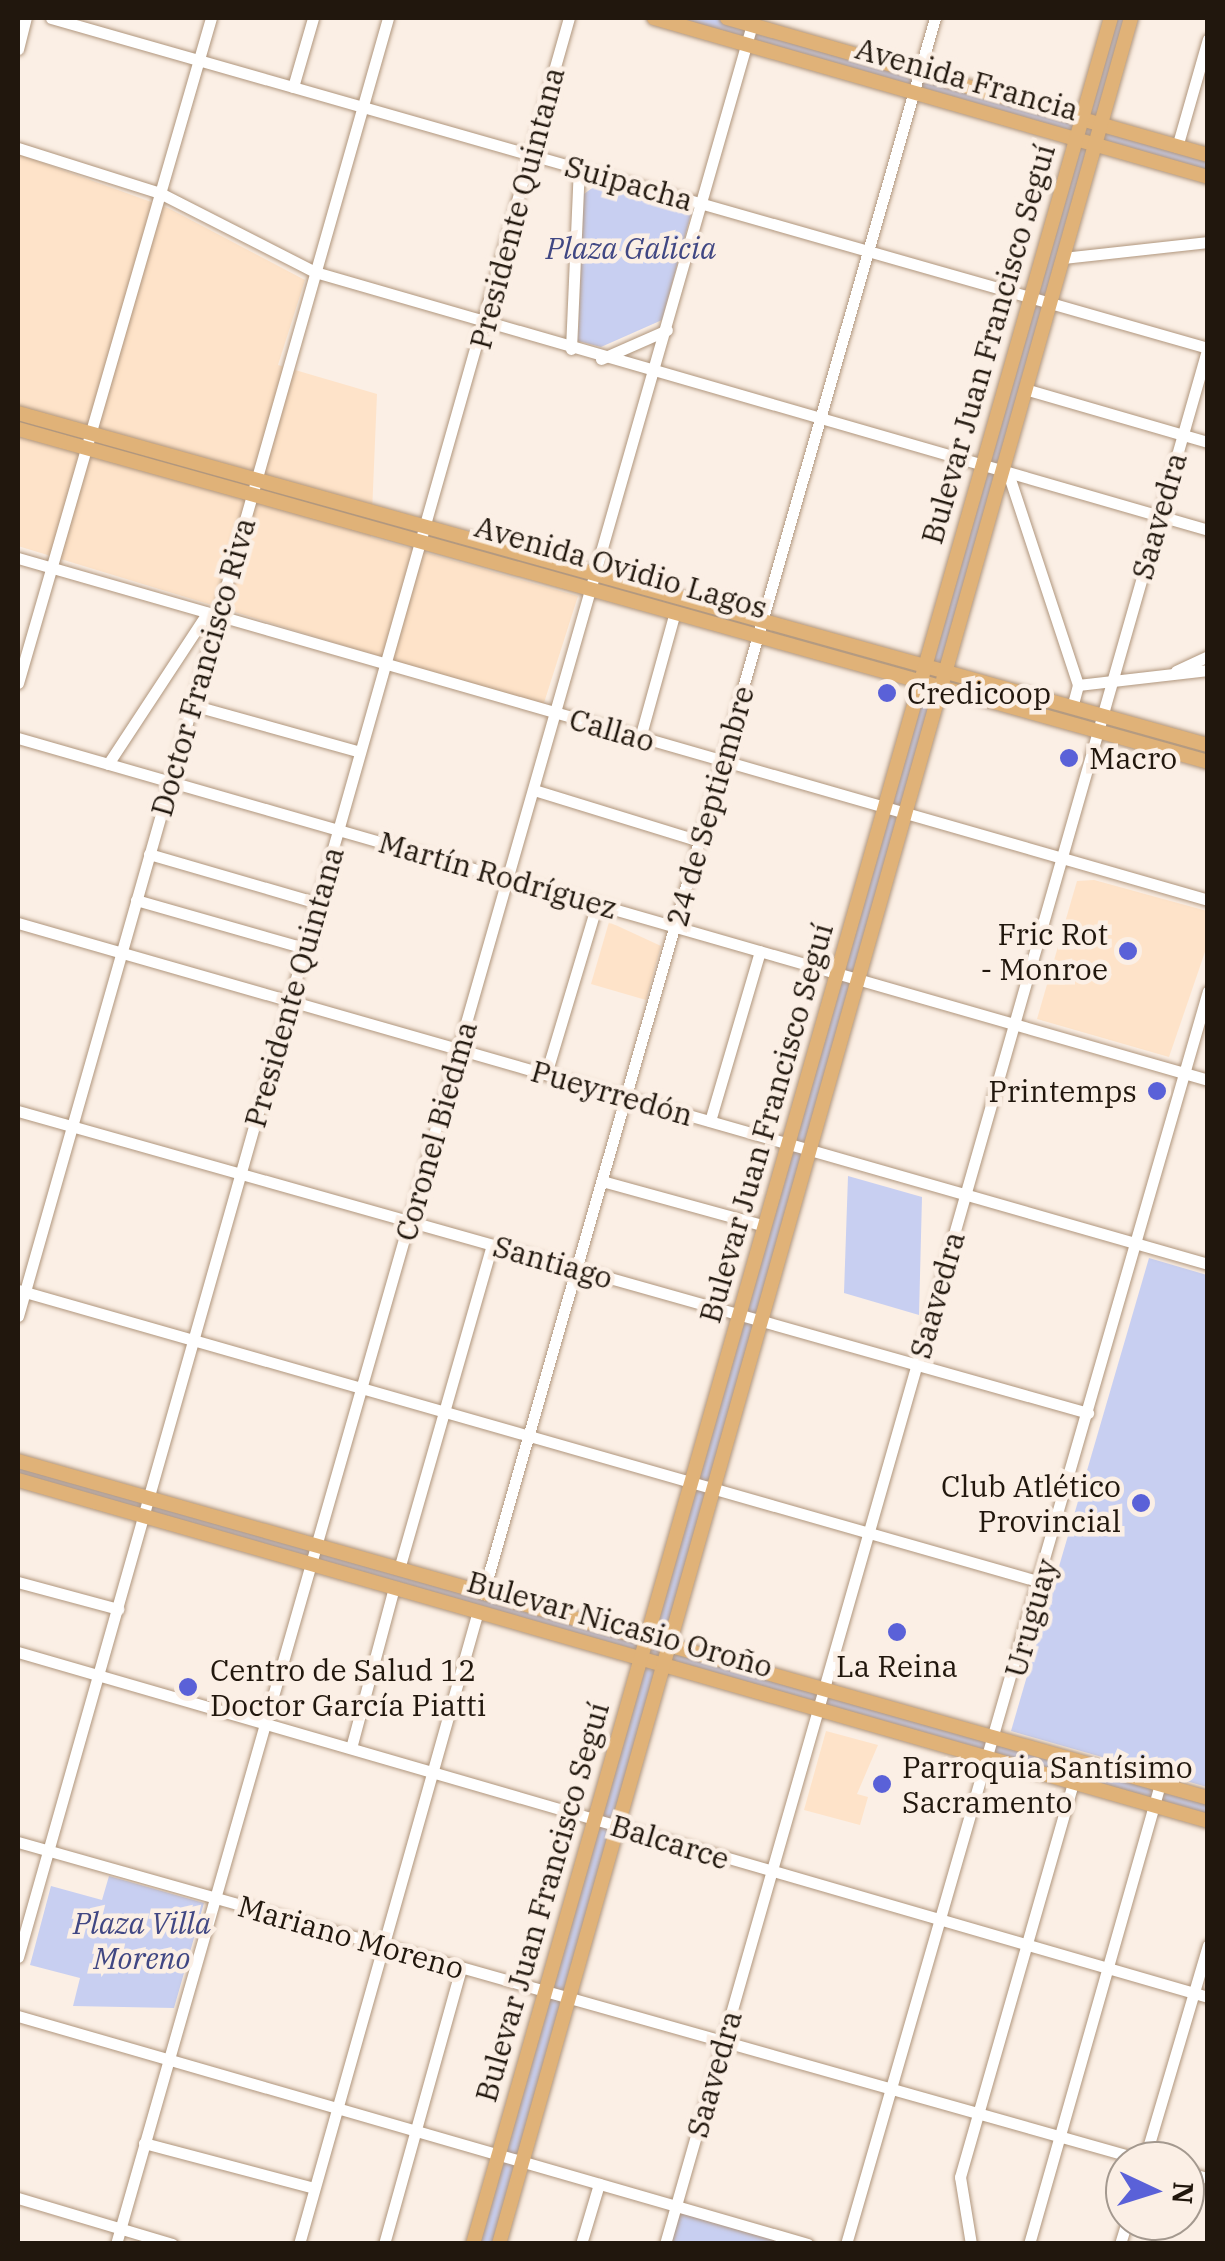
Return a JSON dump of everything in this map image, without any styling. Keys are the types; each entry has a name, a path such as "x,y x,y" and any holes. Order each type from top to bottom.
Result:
{"main road":[{"name":"Avenida Francia","path":"654,18 1208,177"},
{"name":"Avenida Francia","path":"727,18 753,21 1208,155"},
{"name":"Bulevar Juan Francisco Seguí","path":"473,2244 1111,18"},
{"name":"Bulevar Juan Francisco Seguí","path":"498,2244 1131,18"},
{"name":"Avenida Ovidio Lagos","path":"18,413 88,440 254,487 595,581 763,620 922,673 1100,723 1208,745"},
{"name":"Avenida Ovidio Lagos","path":"18,428 88,440"},
{"name":"Avenida Ovidio Lagos","path":"595,581 676,612 759,636 922,673"},
{"name":"Avenida Ovidio Lagos","path":"943,679 1072,707 1100,723 1208,762"},
{"name":"Bulevar Nicasio Oroño","path":"18,1461 1208,1798"},
{"name":"Bulevar Nicasio Oroño","path":"18,1480 1208,1822"}],"street":[{"path":"18,49 26,18"},
{"name":"Suipacha","path":"51,18 1207,348"},
{"path":"18,683 210,18"},
{"path":"293,87 313,18"},
{"name":"Doctor Francisco Riva","path":"18,1316 21,1291 72,1127 192,704 212,615 254,487 388,18"},
{"name":"Presidente Quintana","path":"18,1956 423,532 486,324 569,18"},
{"name":"24 de Septiembre","path":"484,1594 935,18"},
{"name":"Coronel Biedma","path":"116,2244 656,374 753,21"},
{"path":"1177,146 1208,39"},
{"path":"18,148 160,193 315,272 602,359 1208,530"},
{"path":"571,350 579,169"},
{"path":"1063,258 1208,242"},
{"path":"602,359 667,330"},
{"name":"Saavedra","path":"665,2244 1207,348"},
{"path":"1025,389 1208,442"},
{"path":"1005,472 1078,685 1072,707"},
{"name":"Callao","path":"18,558 1208,900"},
{"path":"640,738 676,612"},
{"path":"108,764 212,615"},
{"path":"1158,678 1208,656"},
{"path":"1078,685 1111,686 1208,670"},
{"path":"192,704 360,752"},
{"name":"Martín Rodríguez","path":"18,738 1208,1080"},
{"path":"534,790 700,842"},
{"path":"150,854 318,903"},
{"path":"136,900 305,948"},
{"path":"546,1074 597,904"},
{"name":"Pueyrredón","path":"18,923 1208,1264"},
{"path":"710,1121 760,951"},
{"name":"Uruguay","path":"846,2244 990,1760 1208,991"},
{"name":"Santiago","path":"18,1111 1088,1413"},
{"path":"602,1181 765,1226"},
{"path":"399,1570 492,1245"},
{"path":"21,1291 1040,1582"},
{"path":"18,1582 118,1609"},
{"path":"351,1748 394,1587"},
{"path":"299,2244 478,1612"},
{"name":"Balcarce","path":"18,1652 1208,1997"},
{"path":"971,2244 960,2177 1073,1784"},
{"path":"1029,2244 1160,1785"},
{"name":"Mariano Moreno","path":"18,1842 1105,2149"},
{"path":"1151,2141 1208,1945"},
{"path":"384,2244 461,1969"},
{"path":"18,2016 808,2244"},
{"path":"144,2143 314,2188"},
{"path":"582,2244 599,2184"},
{"path":"18,2198 172,2244"}],"shaded area":[{"path":"18,154 168,208 305,280 278,365 377,394 371,537 578,596 543,706 18,546"},
{"name":"Fric Rot - Monroe","path":"1094,880 1207,911 1207,946 1169,1057 1037,1019 1077,881"},
{"path":"609,922 661,946 646,1000 591,984"},
{"path":"826,1731 878,1745 857,1794 868,1797 860,1825 804,1810"}],"green space":[{"path":"654,18 727,18 1081,119 1111,18 1131,18 1101,124 1207,155 1207,177 1096,145 667,1645 1207,1798 1207,1821 662,1665 499,2243 473,2243 641,1658 18,1480 18,1461 647,1640 1075,140"},
{"name":"Plaza Galicia","path":"599,183 691,214 662,320 601,347 578,341 584,194"},
{"path":"848,1176 922,1197 919,1315 844,1293"},
{"name":"Club Atlético Provincial","path":"1149,1258 1207,1275 1207,1787 1011,1731"},
{"name":"Plaza Villa Moreno","path":"109,1876 204,1903 174,2008 73,2006 80,1978 30,1965 51,1886 102,1900"},
{"path":"676,2205 808,2244 665,2244"}],"place":[{"name":"Credicoop","path":"887,693"},
{"name":"Macro","path":"1069,758"},
{"name":"Fric Rot - Monroe","path":"1128,951"},
{"name":"Printemps","path":"1157,1091"},
{"name":"Club Atlético Provincial","path":"1141,1503"},
{"name":"La Reina","path":"897,1632"},
{"name":"Centro de Salud 12 Doctor García Piatti","path":"188,1687"},
{"name":"Parroquia Santísimo Sacramento","path":"882,1784"}]}
